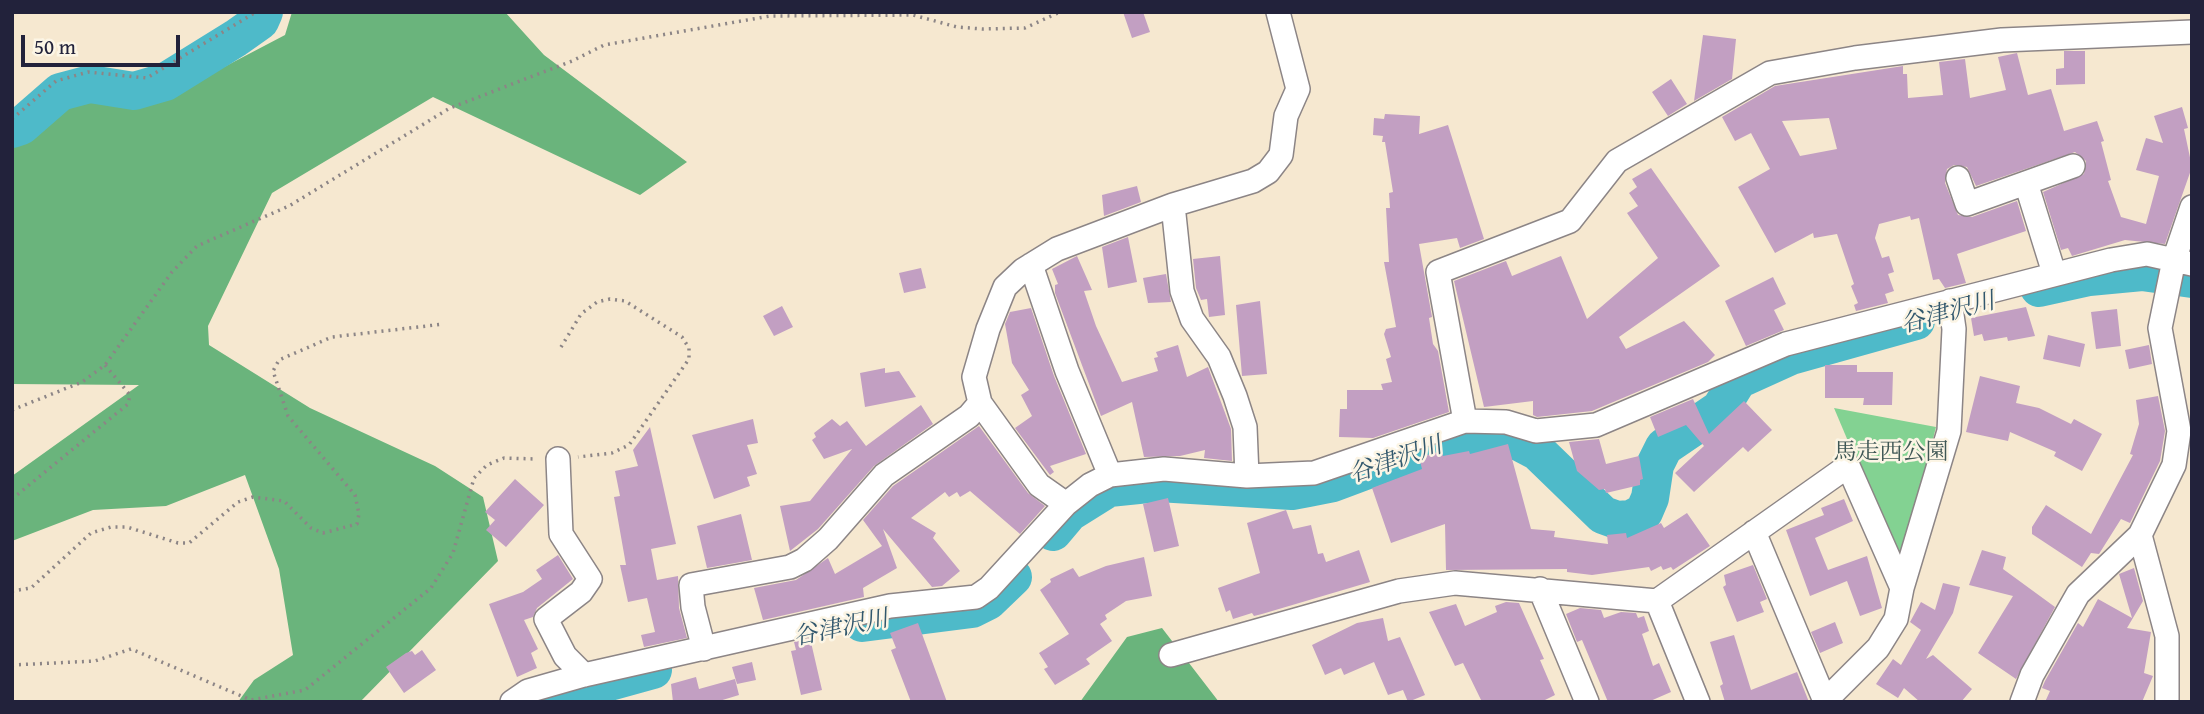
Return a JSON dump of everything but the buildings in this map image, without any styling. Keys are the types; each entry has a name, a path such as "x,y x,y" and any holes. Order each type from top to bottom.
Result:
{"street":[{"path":"1066,504 1039,485 980,403 974,377 988,329 1005,288 1031,265 1057,249 1172,205 1254,181 1268,172 1281,155 1286,117 1298,89 1278,12"},
{"path":"1465,421 1438,272 1570,221 1617,161 1770,73 1855,58 2002,40 2192,32"},
{"path":"1958,178 1967,204 2073,166"},
{"path":"2026,183 2054,273"},
{"path":"1172,205 1182,291 1192,319 1219,357 1236,396 1245,427 1247,476"},
{"path":"2022,702 2032,676 2078,594 2140,535 2174,465 2179,431 2160,328 2183,262 2192,206"},
{"path":"512,702 528,691 584,675 890,606 976,597 989,588 1066,504 1090,485 1110,475 1164,469 1247,476 1314,474 1465,421 1506,422 1536,431 1595,425 1786,344 2054,273 2147,254 2183,262"},
{"path":"1031,265 1067,371 1110,475"},
{"path":"1754,532 1824,701 1878,648 1896,619 1902,588 1949,431 1954,329 1950,301"},
{"path":"704,649 693,607 691,584 790,567 804,560 828,539 884,475 969,416 980,403"},
{"path":"558,459 561,534 590,579 581,592 546,619 565,656 584,675"},
{"path":"1171,655 1399,591 1455,583 1657,601 1848,466 1902,588"},
{"path":"2140,535 2167,636 2174,699"},
{"path":"1540,589 1587,702"},
{"path":"1657,601 1698,702"}],"path":[{"path":"12,119 57,81 88,72 147,78 256,12"},
{"path":"12,410 82,382 105,365 172,272 197,246 289,206 450,108 561,66 604,45 770,16 913,15 957,27 982,29 1025,28 1060,12"},
{"path":"12,665 95,660 131,649 251,700 305,690 430,588 453,553 474,478 487,464 504,458 558,459 612,453 629,445 689,359 689,348 682,337 625,301 610,299 597,302 581,314 561,347"},
{"path":"12,591 31,588 91,533 111,527 127,527 177,543 189,543 238,502 253,497 284,501 311,528 323,533 357,524 359,514 355,495 288,416 273,371 279,360 332,337 444,324"},
{"path":"12,499 128,404 130,395 105,365"}],"green space":[{"path":"292,12 505,12 544,55 687,162 640,195 433,97 272,193 208,326 209,345 310,408 435,466 483,497 498,561 360,702 238,702 254,680 293,655 279,569 245,475 166,506 93,510 12,541 12,476 139,385 12,384 12,126 63,94 112,103 203,78 285,35"},
{"name":"馬走西公園","path":"1834,408 1936,427 1904,556 1897,557"},
{"path":"1162,628 1219,702 1080,702 1127,637"}],"waterway":[{"path":"12,129 21,126 60,92 90,84 134,91 165,82 236,38 260,21 264,12"},
{"name":"谷津沢川","path":"2039,288 2089,277 2142,272 2192,279"},
{"name":"谷津沢川","path":"1053,532 1069,513 1109,488 1158,483 1292,491 1333,483 1440,443 1467,436 1494,436 1519,442 1538,452 1603,515 1617,520 1631,519 1644,512 1650,498 1655,465 1664,447 1720,409 1738,380 1791,356 1916,321"},
{"name":"谷津沢川","path":"862,623 972,609 988,601 1013,577"},
{"name":"谷津沢川","path":"537,702 653,670"}]}
